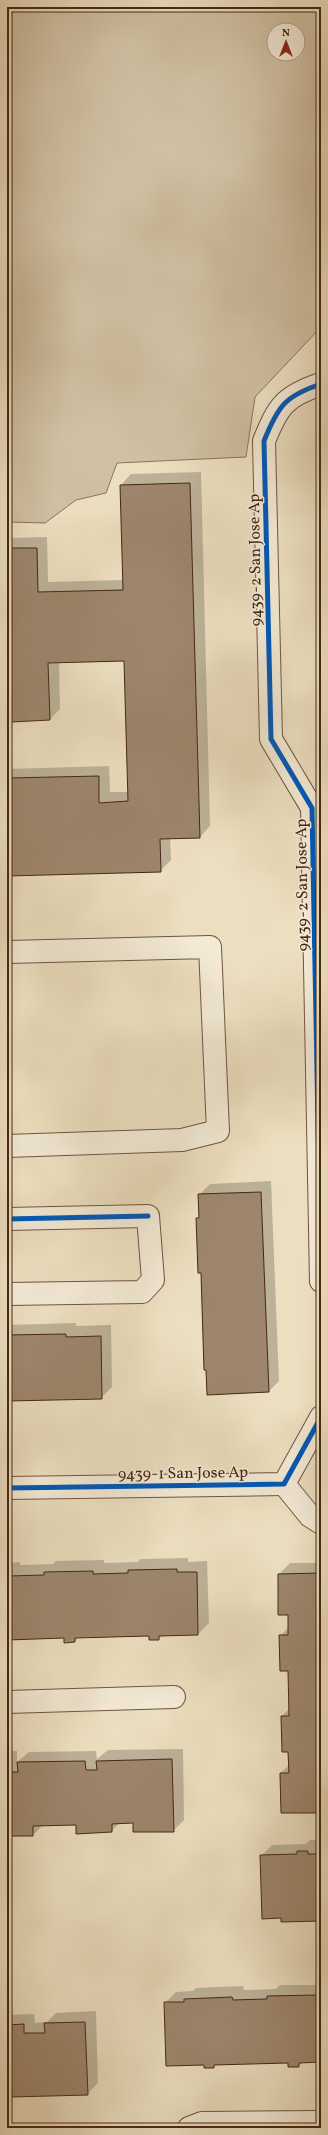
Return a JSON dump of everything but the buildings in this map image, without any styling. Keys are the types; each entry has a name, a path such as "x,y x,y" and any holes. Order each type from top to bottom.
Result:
{"street":[{"name":"9439-2 San Jose Ap","path":"321,384 298,391 276,413 264,441 271,738 312,808 321,1281"},
{"path":"7,1146 182,1140 218,1131 210,947 8,951"},
{"path":"7,1219 148,1216 153,1280 142,1292 7,1294"},
{"path":"321,1417 284,1484 310,1516 321,1523"},
{"name":"9439-1 San Jose Ap","path":"7,1488 284,1484"},
{"path":"7,1702 174,1697"},
{"path":"189,2128 202,2123 321,2122"}],"shaded area":[{"path":"7,7 321,7 321,327 255,397 246,457 117,463 106,493 76,500 45,523 7,522"}],"cycle path":[{"path":"321,384 299,393 284,404 274,419 264,441 271,739 312,808 321,1281"},
{"path":"7,1219 148,1216"},
{"path":"7,1488 284,1484 321,1417"}]}
